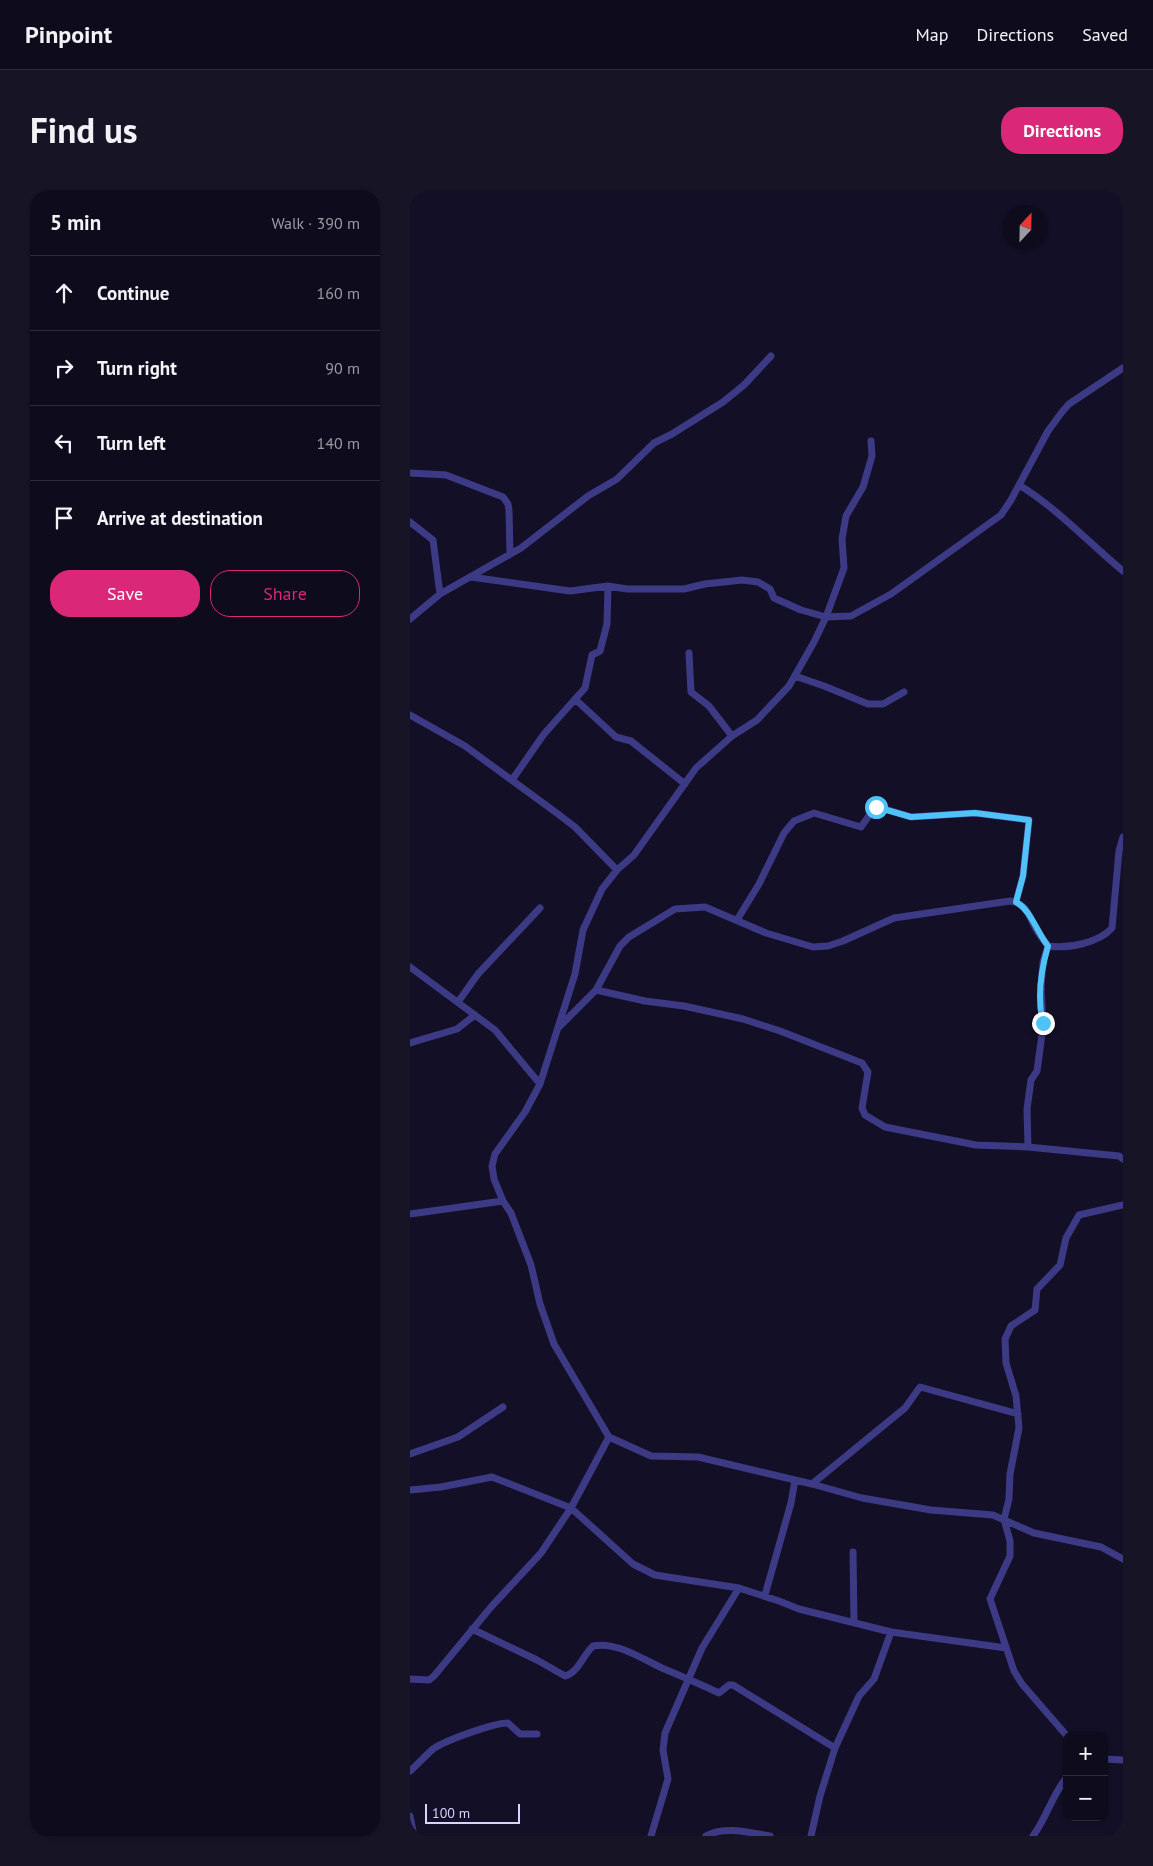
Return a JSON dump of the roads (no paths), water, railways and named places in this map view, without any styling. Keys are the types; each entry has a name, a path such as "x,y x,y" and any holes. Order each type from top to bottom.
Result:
{"street":[{"path":"410,619 440,594 510,554 546,530 583,500 618,479 654,443 723,402 744,385 771,356"},
{"path":"471,577 570,591 608,586 627,589 684,589 704,584 742,580 758,582 770,589 774,598 801,610 826,617 851,616 891,594 1001,515 1048,431 1069,404 1123,368"},
{"path":"870,441 872,456 863,486 846,516 842,539 844,568 826,617 795,676 758,720 732,736 696,768 634,855 617,870 602,889 584,930 579,960 540,1084 525,1112 495,1154 492,1166 494,1179 503,1202 511,1212 531,1265 540,1304 552,1338 609,1437 651,1456 698,1457 812,1484 845,1495 931,1510 978,1512 1004,1519 1034,1533 1100,1547 1123,1559"},
{"path":"410,473 446,475 503,496 509,510 510,554"},
{"path":"1019,485 1043,501 1103,556 1123,571"},
{"path":"410,522 432,540 440,594"},
{"path":"512,780 544,734 587,685 592,656 600,651 605,632 608,616 608,586"},
{"path":"690,653 691,692 709,706 732,736"},
{"path":"795,676 868,704 882,704 904,692"},
{"path":"575,700 616,737 632,741 685,784"},
{"path":"410,715 465,746 575,826 617,870"},
{"path":"737,920 784,833 794,821 814,813 861,827 873,810 879,807 911,817 975,813 1029,820 1023,876 1016,902"},
{"path":"558,1029 596,990 620,946 629,937 652,924 667,912 694,906 705,907 795,942 820,946 843,940 894,918 948,909 1016,902 1027,910 1036,929 1048,946 1063,948 1074,946 1107,933 1112,928 1118,851 1123,837"},
{"path":"458,1002 478,974 540,908"},
{"path":"1028,1147 1027,1109 1031,1080 1037,1071 1043,1027 1041,987 1043,962 1048,946"},
{"path":"410,967 495,1030 540,1084"},
{"path":"596,990 743,1019 780,1030 862,1063 868,1072 862,1108 865,1115 885,1127 962,1143 1111,1155 1123,1159"},
{"path":"410,1043 457,1029 475,1015"},
{"path":"410,1214 503,1202"},
{"path":"1063,1731 1022,1684 1006,1648 990,1599 1010,1556 1010,1541 1004,1519 1009,1500 1010,1474 1018,1438 1016,1396 1005,1357 1005,1339 1008,1331 1016,1322 1032,1314 1038,1290 1060,1265 1066,1238 1079,1215 1123,1205"},
{"path":"812,1484 906,1408 920,1387 1018,1414"},
{"path":"410,1454 458,1437 503,1406"},
{"path":"410,1679 428,1680 434,1676 472,1629 541,1554 571,1508 609,1437"},
{"path":"410,1490 441,1487 492,1477 571,1508 633,1564 655,1575 740,1588 799,1609 891,1632 1006,1648"},
{"path":"764,1595 791,1503 795,1480"},
{"path":"854,1552 854,1623"},
{"path":"651,1836 668,1779 663,1742 688,1679 711,1632 740,1588"},
{"path":"472,1629 538,1660 565,1676 570,1675 590,1649 597,1645 632,1651 719,1693 729,1685 733,1685 835,1748"},
{"path":"811,1836 820,1796 835,1748 859,1696 874,1679 891,1632"},
{"path":"410,1771 434,1748 446,1741 498,1724 508,1723 520,1734 537,1734"},
{"path":"1108,1759 1123,1760"},
{"path":"1033,1836 1044,1820 1054,1794 1063,1782"},
{"path":"410,1816 414,1836"},
{"path":"706,1836 723,1831 770,1836"}]}
